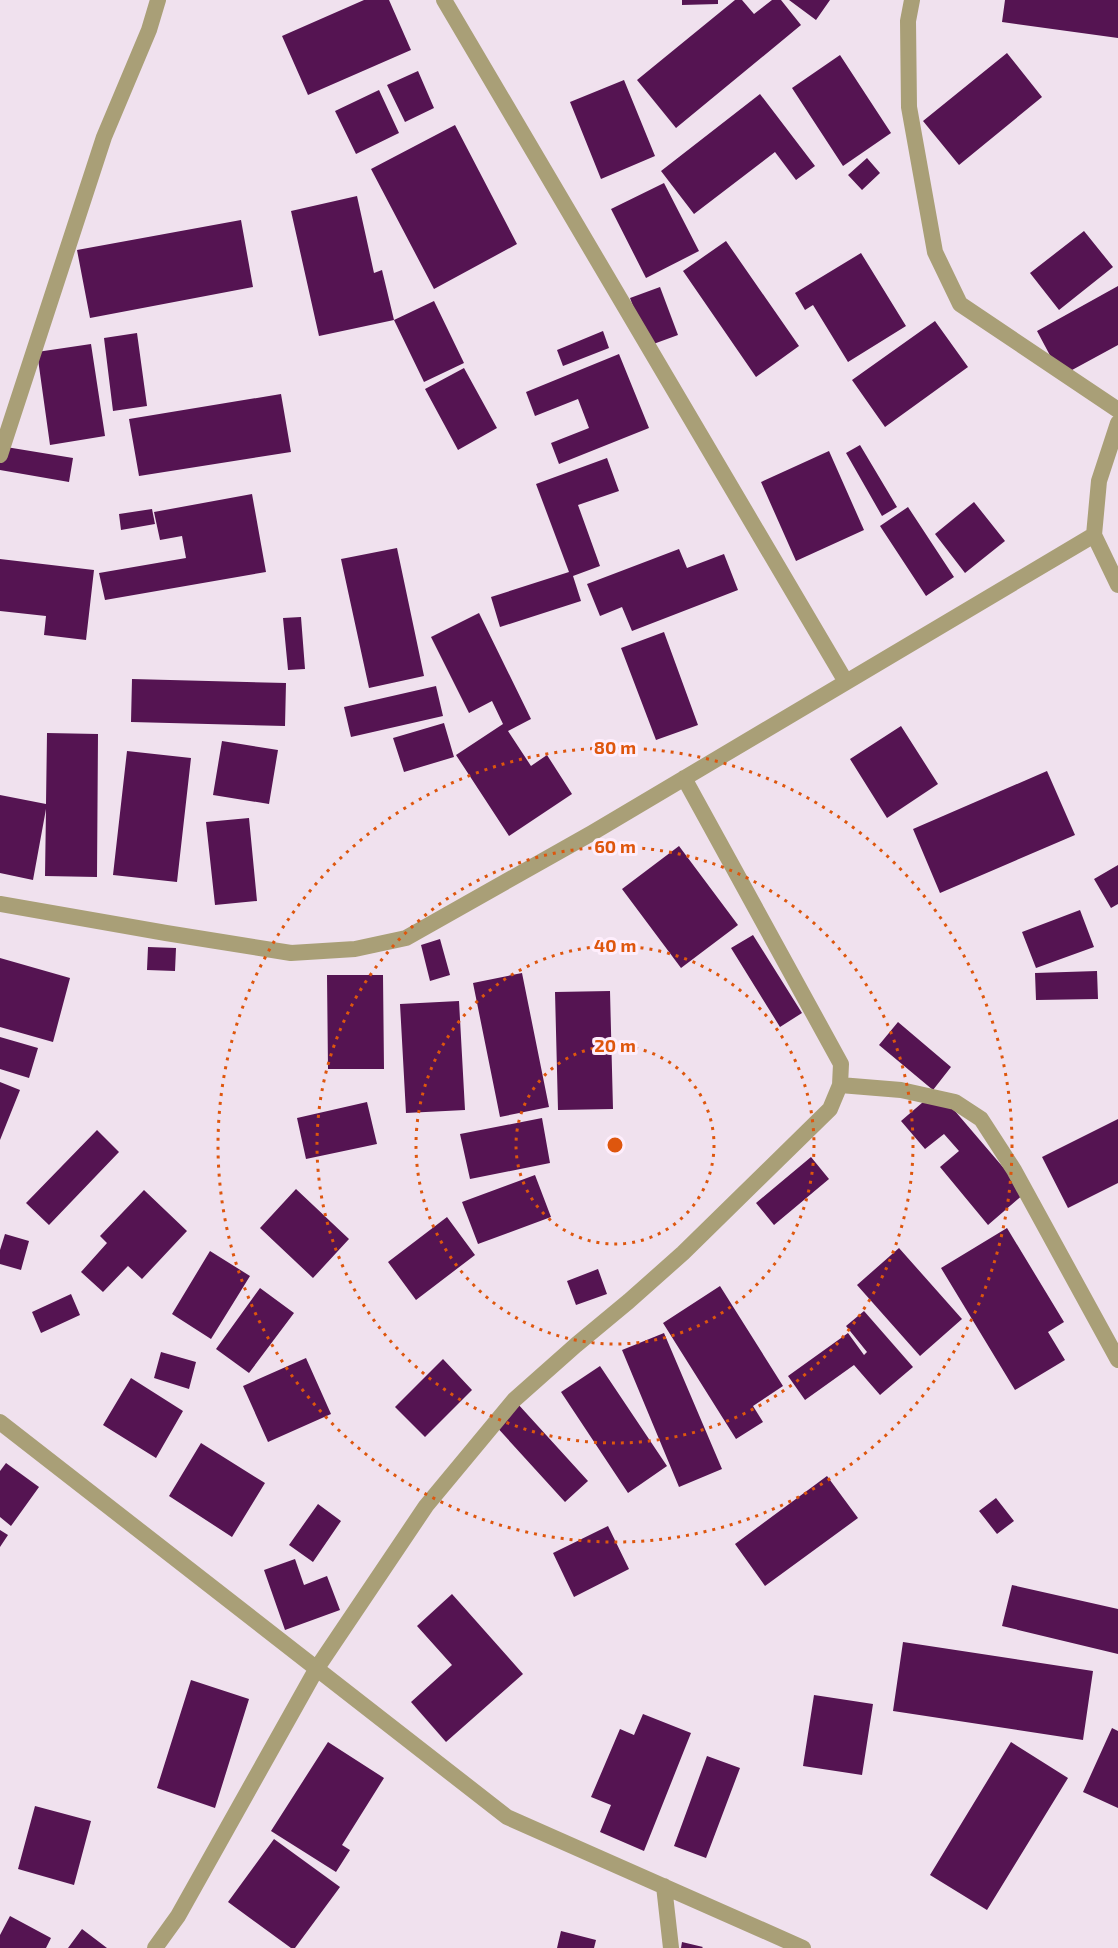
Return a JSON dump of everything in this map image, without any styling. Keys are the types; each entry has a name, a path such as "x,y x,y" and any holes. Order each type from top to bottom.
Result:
{"street":[{"path":"0,455 104,137 149,30 158,0"},
{"path":"444,0 846,682"},
{"path":"912,0 908,21 909,107 935,252 960,304 1118,410"},
{"path":"1118,423 1099,481 1094,535 1118,585"},
{"path":"0,904 291,953 356,949 406,938 592,833 1094,535"},
{"path":"155,1948 178,1916 317,1668 426,1506 514,1400 691,1245 830,1109 840,1085 841,1064 684,778"},
{"path":"840,1085 901,1090 956,1102 981,1119 1014,1170 1118,1360"},
{"path":"0,1422 507,1817 802,1948"},
{"path":"664,1886 672,1948"}],"building":[{"path":"364,0 389,0 411,50 308,95 282,36"},
{"path":"682,0 718,0 718,4 682,5"},
{"path":"735,0 742,0 754,14 772,0 781,0 801,25 676,128 637,80"},
{"path":"789,0 830,0 816,20"},
{"path":"1005,0 1118,0 1118,38 1002,22"},
{"path":"1007,53 1042,97 959,165 923,121"},
{"path":"840,55 891,133 843,166 792,88"},
{"path":"418,71 434,108 405,122 387,85"},
{"path":"624,80 655,156 601,179 570,102"},
{"path":"379,90 399,133 356,154 335,111"},
{"path":"760,94 815,166 796,180 775,152 694,214 661,171"},
{"path":"455,125 517,244 434,289 371,169"},
{"path":"867,158 880,173 862,190 848,175"},
{"path":"664,183 699,251 646,278 611,209"},
{"path":"357,196 374,273 382,270 394,320 319,336 291,211"},
{"path":"241,220 253,287 90,318 77,250"},
{"path":"1084,231 1113,267 1059,310 1030,273"},
{"path":"726,241 799,346 756,377 683,271"},
{"path":"861,253 906,326 848,362 813,305 805,310 795,293"},
{"path":"1118,286 1118,345 1061,376 1037,331"},
{"path":"660,287 678,335 648,346 630,298"},
{"path":"434,301 464,363 424,382 394,320"},
{"path":"935,321 968,367 885,427 852,380"},
{"path":"603,331 609,348 563,366 557,350"},
{"path":"137,333 147,406 113,411 104,338"},
{"path":"91,344 105,436 50,445 37,352"},
{"path":"619,354 649,428 559,464 551,443 589,428 578,399 535,416 526,392"},
{"path":"464,368 497,428 458,450 425,389"},
{"path":"281,394 291,452 139,476 129,419"},
{"path":"860,445 897,507 882,516 846,453"},
{"path":"0,446 73,458 69,482 0,470"},
{"path":"829,451 864,530 796,561 761,482"},
{"path":"607,458 619,491 578,505 600,566 573,576 581,601 500,627 491,597 569,572 536,484"},
{"path":"252,494 266,572 105,600 99,573 186,558 182,536 160,540 154,512"},
{"path":"974,502 1005,541 965,573 935,534"},
{"path":"908,507 954,577 926,596 880,526"},
{"path":"152,509 155,524 121,530 119,514"},
{"path":"397,548 424,676 369,688 341,559"},
{"path":"679,549 687,568 724,554 738,590 632,631 622,607 600,616 587,584"},
{"path":"0,559 94,570 86,640 44,635 46,616 0,611"},
{"path":"479,613 531,719 508,731 531,766 547,755 572,794 509,836 456,755 503,724 492,701 469,713 431,637"},
{"path":"301,617 305,669 288,670 283,618"},
{"path":"664,632 698,725 656,740 621,648"},
{"path":"132,679 286,683 285,726 131,722"},
{"path":"436,686 443,716 351,737 344,707"},
{"path":"444,723 454,757 404,772 393,738"},
{"path":"901,726 938,784 887,818 850,759"},
{"path":"47,733 98,734 97,877 45,876 46,809 33,880 0,873 0,795 46,804"},
{"path":"222,741 278,750 269,804 213,795"},
{"path":"127,751 191,758 177,882 113,875"},
{"path":"1047,771 1075,835 940,893 913,829"},
{"path":"249,818 257,901 215,905 206,822"},
{"path":"679,846 738,925 681,968 622,889"},
{"path":"1118,865 1118,904 1111,908 1094,879"},
{"path":"1080,910 1094,947 1036,968 1022,932"},
{"path":"753,935 802,1013 780,1027 731,948"},
{"path":"440,939 450,975 430,981 421,945"},
{"path":"148,947 176,948 175,971 147,970"},
{"path":"0,958 70,978 53,1042 0,1027"},
{"path":"1097,971 1098,999 1036,1000 1035,973"},
{"path":"522,973 549,1107 500,1117 473,983"},
{"path":"327,975 383,975 384,1069 328,1069"},
{"path":"610,991 613,1109 558,1110 555,992"},
{"path":"459,1001 465,1110 406,1113 400,1004"},
{"path":"898,1022 951,1067 933,1090 879,1045"},
{"path":"0,1037 38,1048 29,1078 0,1069"},
{"path":"0,1082 20,1090 0,1140"},
{"path":"937,1090 1025,1193 988,1225 940,1167 959,1151 944,1134 925,1149 901,1121"},
{"path":"367,1102 377,1144 306,1159 297,1118"},
{"path":"542,1118 550,1163 470,1179 460,1134"},
{"path":"1118,1119 1118,1183 1068,1208 1042,1157"},
{"path":"97,1130 119,1152 49,1225 26,1203"},
{"path":"811,1157 829,1179 774,1225 756,1203"},
{"path":"535,1175 551,1217 478,1244 462,1202"},
{"path":"296,1189 349,1239 313,1278 260,1228"},
{"path":"144,1190 187,1231 142,1279 128,1266 103,1292 81,1272 107,1243 100,1236"},
{"path":"447,1217 475,1255 416,1300 388,1262"},
{"path":"1007,1228 1064,1322 1048,1332 1065,1360 1015,1390 941,1268"},
{"path":"5,1234 29,1241 21,1270 0,1264 0,1250"},
{"path":"899,1248 962,1319 920,1356 857,1285"},
{"path":"210,1251 250,1276 211,1339 172,1314"},
{"path":"598,1269 607,1294 576,1305 567,1281"},
{"path":"720,1286 783,1386 753,1406 763,1422 736,1439 663,1323"},
{"path":"260,1288 294,1313 249,1373 216,1349"},
{"path":"71,1294 80,1315 41,1333 32,1312"},
{"path":"864,1311 913,1367 880,1395 854,1365 805,1400 788,1376 848,1333 864,1355 867,1352 846,1326"},
{"path":"664,1333 722,1469 679,1487 622,1350"},
{"path":"161,1352 196,1362 189,1389 154,1378"},
{"path":"306,1358 331,1414 268,1442 243,1386"},
{"path":"443,1359 472,1390 425,1437 395,1407"},
{"path":"600,1366 667,1466 628,1493 561,1392"},
{"path":"131,1378 183,1411 156,1458 103,1425"},
{"path":"517,1403 588,1481 565,1502 494,1424"},
{"path":"201,1443 265,1483 232,1537 169,1496"},
{"path":"6,1463 39,1487 11,1526 0,1517 0,1471"},
{"path":"827,1476 858,1518 765,1586 735,1544"},
{"path":"996,1498 1014,1521 997,1534 979,1511"},
{"path":"318,1504 341,1521 313,1562 289,1545"},
{"path":"608,1526 629,1569 574,1597 553,1553"},
{"path":"0,1530 8,1535 0,1547"},
{"path":"295,1559 304,1585 327,1576 340,1610 285,1630 264,1570"},
{"path":"1012,1585 1118,1609 1118,1654 1002,1626"},
{"path":"452,1594 523,1674 446,1742 411,1702 452,1665 417,1626"},
{"path":"903,1642 1093,1671 1083,1740 893,1711"},
{"path":"191,1680 249,1699 215,1808 157,1788"},
{"path":"814,1695 873,1704 862,1775 803,1766"},
{"path":"643,1714 691,1733 644,1851 600,1832 611,1805 591,1797 620,1729 634,1735"},
{"path":"1112,1728 1118,1731 1118,1808 1083,1792"},
{"path":"328,1742 384,1778 342,1845 350,1850 336,1872 271,1831"},
{"path":"1011,1742 1068,1778 987,1910 930,1875"},
{"path":"707,1756 740,1768 706,1858 674,1846"},
{"path":"35,1806 91,1821 74,1885 18,1869"},
{"path":"274,1839 340,1887 295,1948 291,1948 228,1902"},
{"path":"10,1916 51,1938 46,1948 0,1948 0,1935"},
{"path":"82,1929 107,1948 68,1948"},
{"path":"561,1931 596,1940 594,1948 557,1948"},
{"path":"682,1942 703,1947 681,1948"}]}
